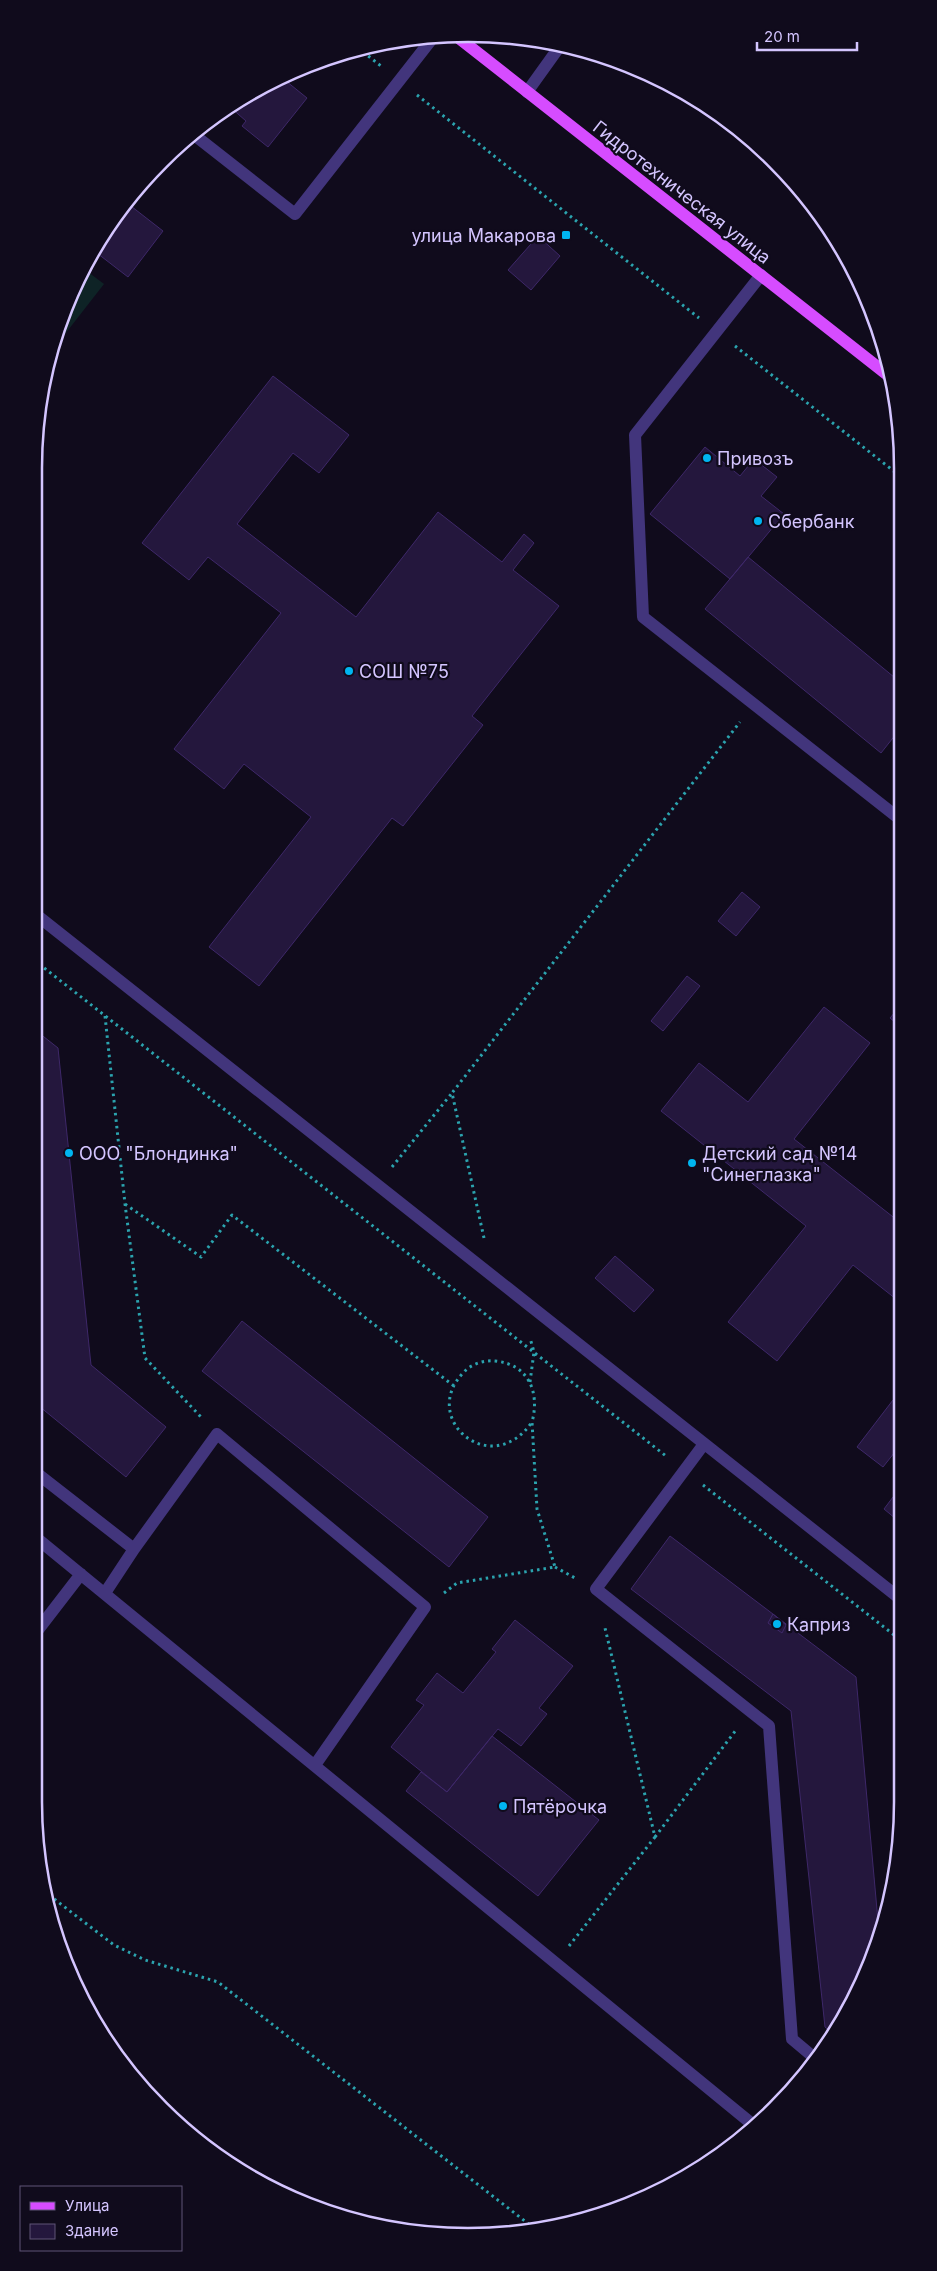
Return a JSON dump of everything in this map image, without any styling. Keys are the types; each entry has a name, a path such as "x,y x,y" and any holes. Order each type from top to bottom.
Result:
{"main road":[{"name":"Гидротехническая улица","path":"464,42 883,371"}],"street":[{"path":"199,139 295,214 429,44"},
{"path":"527,92 556,52"},
{"path":"761,275 634,435 643,617 894,815"},
{"path":"42,919 894,1593"},
{"path":"104,1593 217,1434 425,1608 315,1764"},
{"path":"704,1444 596,1589 769,1726 792,2039 811,2055"},
{"path":"42,1477 134,1549"},
{"path":"42,1542 315,1764 750,2122"},
{"path":"42,1625 81,1574"}],"path":[{"path":"367,55 894,471"},
{"path":"377,1185 452,1092 753,705"},
{"path":"42,966 894,1635"},
{"path":"105,1016 125,1204 145,1358 217,1434"},
{"path":"452,1092 483,1236 488,1244"},
{"path":"125,1204 201,1257 232,1215 454,1386"},
{"path":"521,1299 534,1352 530,1382"},
{"path":"532,1422 524,1434 505,1445 498,1447 484,1446 471,1441 460,1432 452,1420 449,1406 457,1378 467,1368 480,1362 494,1361 508,1364 521,1371 530,1382 535,1395 535,1409 532,1422 537,1509 555,1568"},
{"path":"425,1608 457,1583 555,1568 596,1589"},
{"path":"605,1627 655,1837"},
{"path":"556,1963 655,1837 750,1711"},
{"path":"54,1899 114,1944 145,1960 218,1982 527,2224"}],"green space":[{"path":"90,273 104,284 64,335"}],"building":[{"path":"288,83 307,98 268,147 242,126 246,121 236,112"},
{"path":"132,207 163,231 128,277 100,255"},
{"path":"538,236 560,256 531,290 508,270"},
{"path":"273,376 349,435 319,473 293,453 237,524 356,617 438,512 502,562 524,534 534,543 513,570 559,606 472,716 483,725 403,826 392,818 259,986 209,947 311,817 244,764 224,789 174,749 281,613 208,557 189,580 142,543"},
{"path":"705,447 740,476 754,459 777,477 761,496 784,514 730,579 650,514"},
{"path":"748,557 894,677 894,737 881,753 705,609"},
{"path":"742,892 760,907 736,936 718,921"},
{"path":"687,976 700,986 663,1031 651,1021"},
{"path":"824,1007 870,1043 794,1139 894,1218 894,1297 853,1265 777,1361 728,1322 806,1226 661,1111 699,1063 748,1102"},
{"path":"894,1013 894,1021 890,1018"},
{"path":"42,1035 58,1048 91,1365 166,1427 126,1477 42,1409"},
{"path":"615,1256 654,1290 634,1312 595,1278"},
{"path":"242,1321 488,1517 449,1567 202,1371"},
{"path":"893,1400 894,1453 883,1467 857,1447"},
{"path":"894,1496 894,1517 884,1509"},
{"path":"670,1536 856,1677 878,1920 851,1991 828,2030 825,2027 791,1711 631,1589"},
{"name":"Каприз","path":"773,1614 786,1625 782,1633 768,1623"},
{"path":"515,1620 573,1666 539,1708 547,1714 521,1746 498,1729 447,1792 391,1747 424,1705 416,1700 437,1673 463,1693 496,1652 492,1649"},
{"name":"Пятёрочка","path":"492,1736 599,1820 538,1896 406,1791 421,1772 447,1792"}],"place":[{"name":"улица Макарова","path":"566,235"},
{"name":"Привозъ","path":"707,458"},
{"name":"Сбербанк","path":"758,521"},
{"name":"СОШ №75","path":"349,671"},
{"name":"ООО \"Блондинка\"","path":"69,1153"},
{"name":"Детский сад №14 \"Синеглазка\"","path":"692,1163"},
{"name":"Каприз","path":"777,1624"},
{"name":"Пятёрочка","path":"503,1806"}]}
